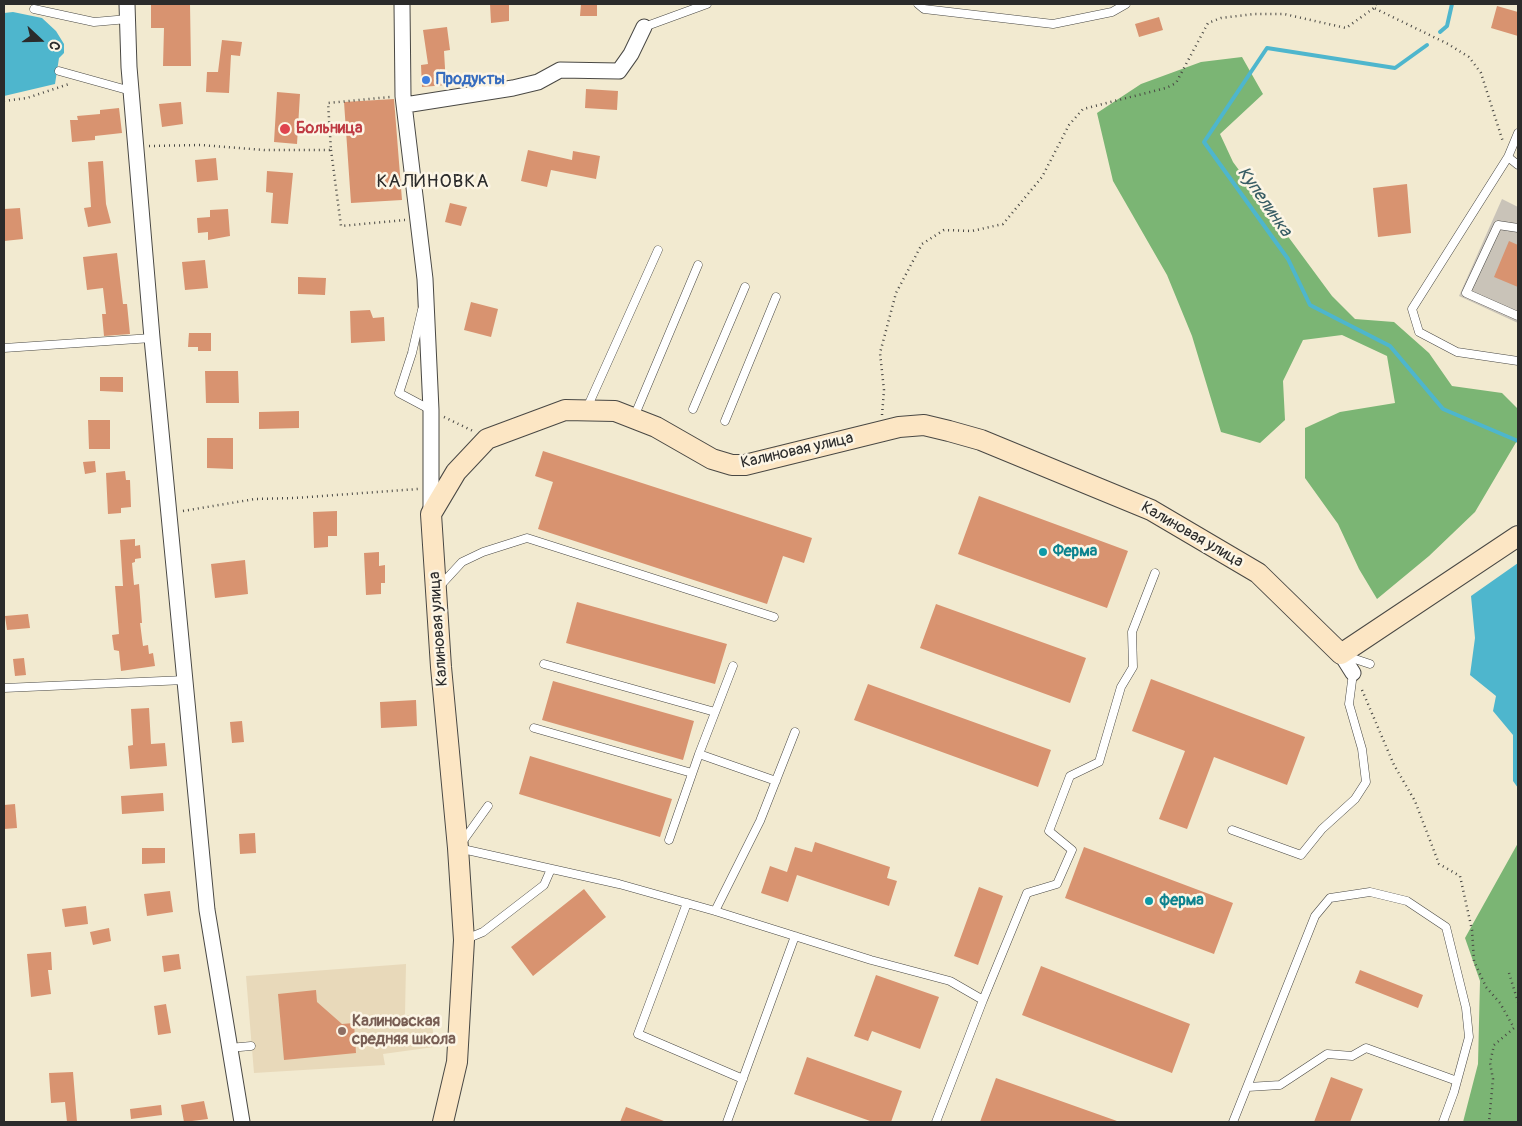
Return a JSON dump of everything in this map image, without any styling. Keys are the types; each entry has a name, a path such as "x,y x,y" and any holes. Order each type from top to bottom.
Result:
{"street":[{"path":"127,4 131,91 152,338 207,910 242,1122"},
{"path":"402,4 403,87 425,294 431,410 430,514"},
{"path":"405,105 514,88 538,82 560,70 619,71 631,54 644,27"},
{"name":"Калиновая улица","path":"443,1122 457,1062 464,940 430,514 456,472 487,439 565,410 615,411 656,427 712,459 732,465 745,465 899,427 924,425 949,430 981,440 1151,510 1258,573 1341,654"},
{"path":"1353,673 1341,654 1518,536"}],"lane":[{"path":"644,27 706,4"},
{"path":"918,4 924,8 1053,24 1112,12 1126,4"},
{"path":"34,9 94,22 128,19"},
{"path":"58,71 131,91"},
{"path":"1518,133 1508,157 1412,309 1419,332 1457,352 1518,361"},
{"path":"1508,157 1518,165"},
{"path":"1518,228 1498,225 1466,292 1518,316"},
{"path":"586,410 658,250"},
{"path":"634,417 698,265"},
{"path":"693,409 745,287"},
{"path":"425,294 412,354 399,393 431,410"},
{"path":"725,421 776,297"},
{"path":"4,348 152,338"},
{"path":"436,590 462,562 483,552 526,538 774,617"},
{"path":"936,1122 1027,892 1057,884 1072,850 1049,831 1070,776 1099,762 1121,687 1133,667 1132,632 1155,573"},
{"path":"1341,654 1370,664"},
{"path":"544,664 715,712"},
{"path":"669,840 692,773 733,666"},
{"path":"1232,830 1301,855 1322,829 1355,799 1366,782 1362,749 1349,704 1353,673"},
{"path":"4,688 185,680"},
{"path":"534,728 692,773"},
{"path":"715,911 760,821 795,732"},
{"path":"699,754 776,781"},
{"path":"488,806 458,848 619,884 715,911 871,960 950,981 983,1000"},
{"path":"464,940 483,932 544,884 551,869"},
{"path":"1233,1122 1315,916 1330,898 1370,892 1407,901 1446,927 1466,1008 1469,1037 1443,1122"},
{"path":"687,903 638,1034 743,1079"},
{"path":"727,1122 795,936"},
{"path":"229,1048 252,1046"},
{"path":"1248,1087 1280,1086 1328,1054 1352,1056 1366,1048 1457,1081"}],"path":[{"path":"881,432 884,390 880,353 896,293 922,244 944,230 972,231 1003,224 1042,177 1069,125 1083,109 1166,88 1176,83 1208,23 1221,18 1254,14 1284,14 1346,28 1374,8 1375,4"},
{"path":"1374,8 1448,44 1469,57 1481,73 1508,157"},
{"path":"4,101 27,98 84,78"},
{"path":"391,97 328,103 331,150 340,226 409,220 409,214"},
{"path":"136,146 201,145 264,150 331,150"},
{"path":"431,410 487,439"},
{"path":"169,513 255,498 295,498 431,487"},
{"path":"1353,673 1394,766 1415,801 1439,864 1460,876 1472,930 1474,961 1486,987 1500,1003 1514,1028 1494,1045 1490,1063 1493,1079 1489,1122"},
{"path":"1509,973 1518,1002"}],"shaded area":[{"path":"1502,199 1518,207 1518,323 1459,296"},
{"name":"Калиновская средняя школа","path":"406,964 405,1015 432,1015 434,1047 383,1054 385,1065 254,1073 246,976"}],"green space":[{"path":"1242,57 1263,94 1220,134 1233,162 1332,296 1355,319 1394,322 1429,353 1452,386 1502,393 1518,409 1518,439 1475,512 1429,556 1377,599 1359,569 1338,524 1305,478 1305,428 1340,412 1395,403 1387,356 1342,335 1303,340 1283,381 1285,420 1260,443 1221,432 1192,336 1167,275 1113,181 1097,113 1141,84 1201,62"},
{"path":"1518,843 1518,1122 1463,1122 1478,1064 1480,981 1465,938"}],"water":[{"path":"13,12 42,18 56,31 64,44 64,53 59,58 55,84 4,96 4,13"},
{"path":"1518,563 1518,788 1513,781 1513,735 1493,711 1496,696 1470,675 1475,638 1471,596"}],"building":[{"path":"151,4 190,4 191,66 163,66 164,28 151,28"},
{"path":"490,4 509,4 509,21 491,23"},
{"path":"581,4 597,4 597,16 580,16"},
{"path":"1497,6 1518,12 1518,36 1491,28"},
{"path":"1159,17 1163,30 1139,37 1135,24"},
{"path":"447,27 450,50 444,51 446,85 422,87 421,65 428,64 423,30"},
{"path":"222,40 242,42 240,56 231,55 229,93 206,92 207,72 218,72"},
{"path":"586,89 618,91 617,110 585,108"},
{"name":"Больница","path":"277,92 300,94 297,144 274,142"},
{"path":"394,99 402,200 351,203 344,102"},
{"path":"181,102 183,124 162,127 159,104"},
{"path":"119,108 122,133 95,136 95,140 72,142 70,120 78,120 77,116 100,114 100,110"},
{"path":"528,150 572,160 573,151 600,156 596,179 551,170 547,187 521,181"},
{"path":"216,158 218,180 197,182 195,160"},
{"path":"103,161 106,204 111,223 88,227 84,208 91,207 88,162"},
{"path":"267,171 293,173 288,224 271,223 273,193 266,192"},
{"path":"1407,184 1411,233 1378,237 1373,188"},
{"path":"450,203 467,207 461,226 445,222"},
{"path":"20,208 23,239 4,241 4,209"},
{"path":"228,209 230,236 208,240 208,232 198,233 197,218 210,217 210,210"},
{"path":"1509,241 1518,245 1518,287 1494,277"},
{"path":"117,253 123,304 127,304 130,334 104,336 102,314 106,314 103,288 87,290 83,257"},
{"path":"205,260 208,288 185,290 182,262"},
{"path":"298,277 326,278 325,295 298,294"},
{"path":"471,302 498,309 491,337 464,330"},
{"path":"370,310 373,318 384,317 385,341 351,343 350,311"},
{"path":"189,333 211,333 211,351 198,351 198,347 188,347"},
{"path":"205,371 238,371 239,403 206,403"},
{"path":"100,377 123,377 123,392 100,391"},
{"path":"299,411 299,428 259,429 259,412"},
{"path":"88,420 110,420 110,449 89,449"},
{"path":"207,438 233,438 233,469 207,468"},
{"path":"543,451 812,538 804,563 783,556 767,604 538,529 553,482 535,476"},
{"path":"95,461 96,472 85,474 83,462"},
{"path":"125,471 126,480 130,480 131,507 121,508 121,513 108,514 106,473"},
{"name":"Ферма","path":"979,496 1128,551 1107,608 958,554"},
{"path":"337,511 337,536 328,536 328,547 314,548 313,512"},
{"path":"135,539 135,546 140,545 141,558 135,559 135,562 132,563 134,585 139,584 142,623 140,623 143,646 148,645 149,654 153,653 155,666 121,671 119,651 114,650 112,635 119,634 115,586 123,586 120,540"},
{"path":"379,552 379,566 385,565 385,583 381,583 381,594 366,595 364,553"},
{"path":"245,560 248,594 215,598 211,564"},
{"path":"577,602 727,644 715,684 566,643"},
{"path":"936,604 1086,658 1070,703 920,648"},
{"path":"28,614 30,628 7,630 5,616"},
{"path":"24,658 26,675 15,676 13,659"},
{"path":"1151,679 1305,737 1287,785 1214,757 1187,829 1159,819 1185,751 1132,731"},
{"path":"553,681 694,721 683,760 542,720"},
{"path":"868,684 1051,750 1038,787 854,720"},
{"path":"416,700 417,726 381,728 380,702"},
{"path":"149,708 151,744 165,743 167,766 130,769 128,746 133,745 131,709"},
{"path":"242,721 244,742 232,743 230,722"},
{"path":"530,756 672,799 660,837 519,794"},
{"path":"163,793 164,811 122,814 121,796"},
{"path":"15,804 17,828 4,829 4,805"},
{"path":"255,833 256,853 240,854 239,834"},
{"path":"815,842 890,867 887,878 897,881 889,906 797,875 788,902 761,893 770,866 787,872 795,847 812,852"},
{"name":"ферма","path":"1084,847 1233,903 1214,954 1065,898"},
{"path":"142,848 165,848 165,863 142,864"},
{"path":"979,887 1003,896 978,965 954,956"},
{"path":"584,889 606,917 533,976 511,947"},
{"path":"170,891 173,912 147,916 144,894"},
{"path":"86,906 88,924 65,927 62,909"},
{"path":"109,928 111,941 93,945 90,932"},
{"path":"51,952 52,970 48,970 51,994 31,997 27,954"},
{"path":"179,954 181,969 164,972 162,956"},
{"path":"1041,966 1190,1024 1172,1073 1022,1015"},
{"path":"1360,970 1423,995 1418,1008 1355,983"},
{"path":"876,975 939,997 920,1049 872,1031 868,1041 854,1036"},
{"path":"316,990 317,1002 342,1024 354,1023 356,1053 284,1060 278,994"},
{"path":"166,1004 171,1033 158,1035 154,1006"},
{"path":"807,1057 902,1091 891,1122 873,1122 794,1094"},
{"path":"73,1072 77,1122 67,1122 65,1102 51,1103 49,1073"},
{"path":"1331,1077 1363,1089 1350,1122 1314,1122"},
{"path":"996,1078 1117,1121 1117,1122 980,1122"},
{"path":"204,1101 208,1119 184,1122 181,1105"},
{"path":"161,1105 162,1115 131,1119 130,1109"},
{"path":"626,1107 664,1121 620,1122"}],"waterway":[{"name":"Купелинка","path":"1440,32 1447,26 1452,4"},
{"name":"Купелинка","path":"1427,45 1395,68 1267,48 1204,142 1288,259 1310,305 1390,346 1443,409 1518,441"}],"place":[{"name":"Продукты","path":"426,80"},
{"name":"Больница","path":"285,129"},
{"name":"Ферма","path":"1043,552"},
{"name":"ферма","path":"1149,901"},
{"name":"Калиновская средняя школа","path":"342,1031"}],"district":[{"name":"КАЛИНОВКА","path":"433,182"}]}
